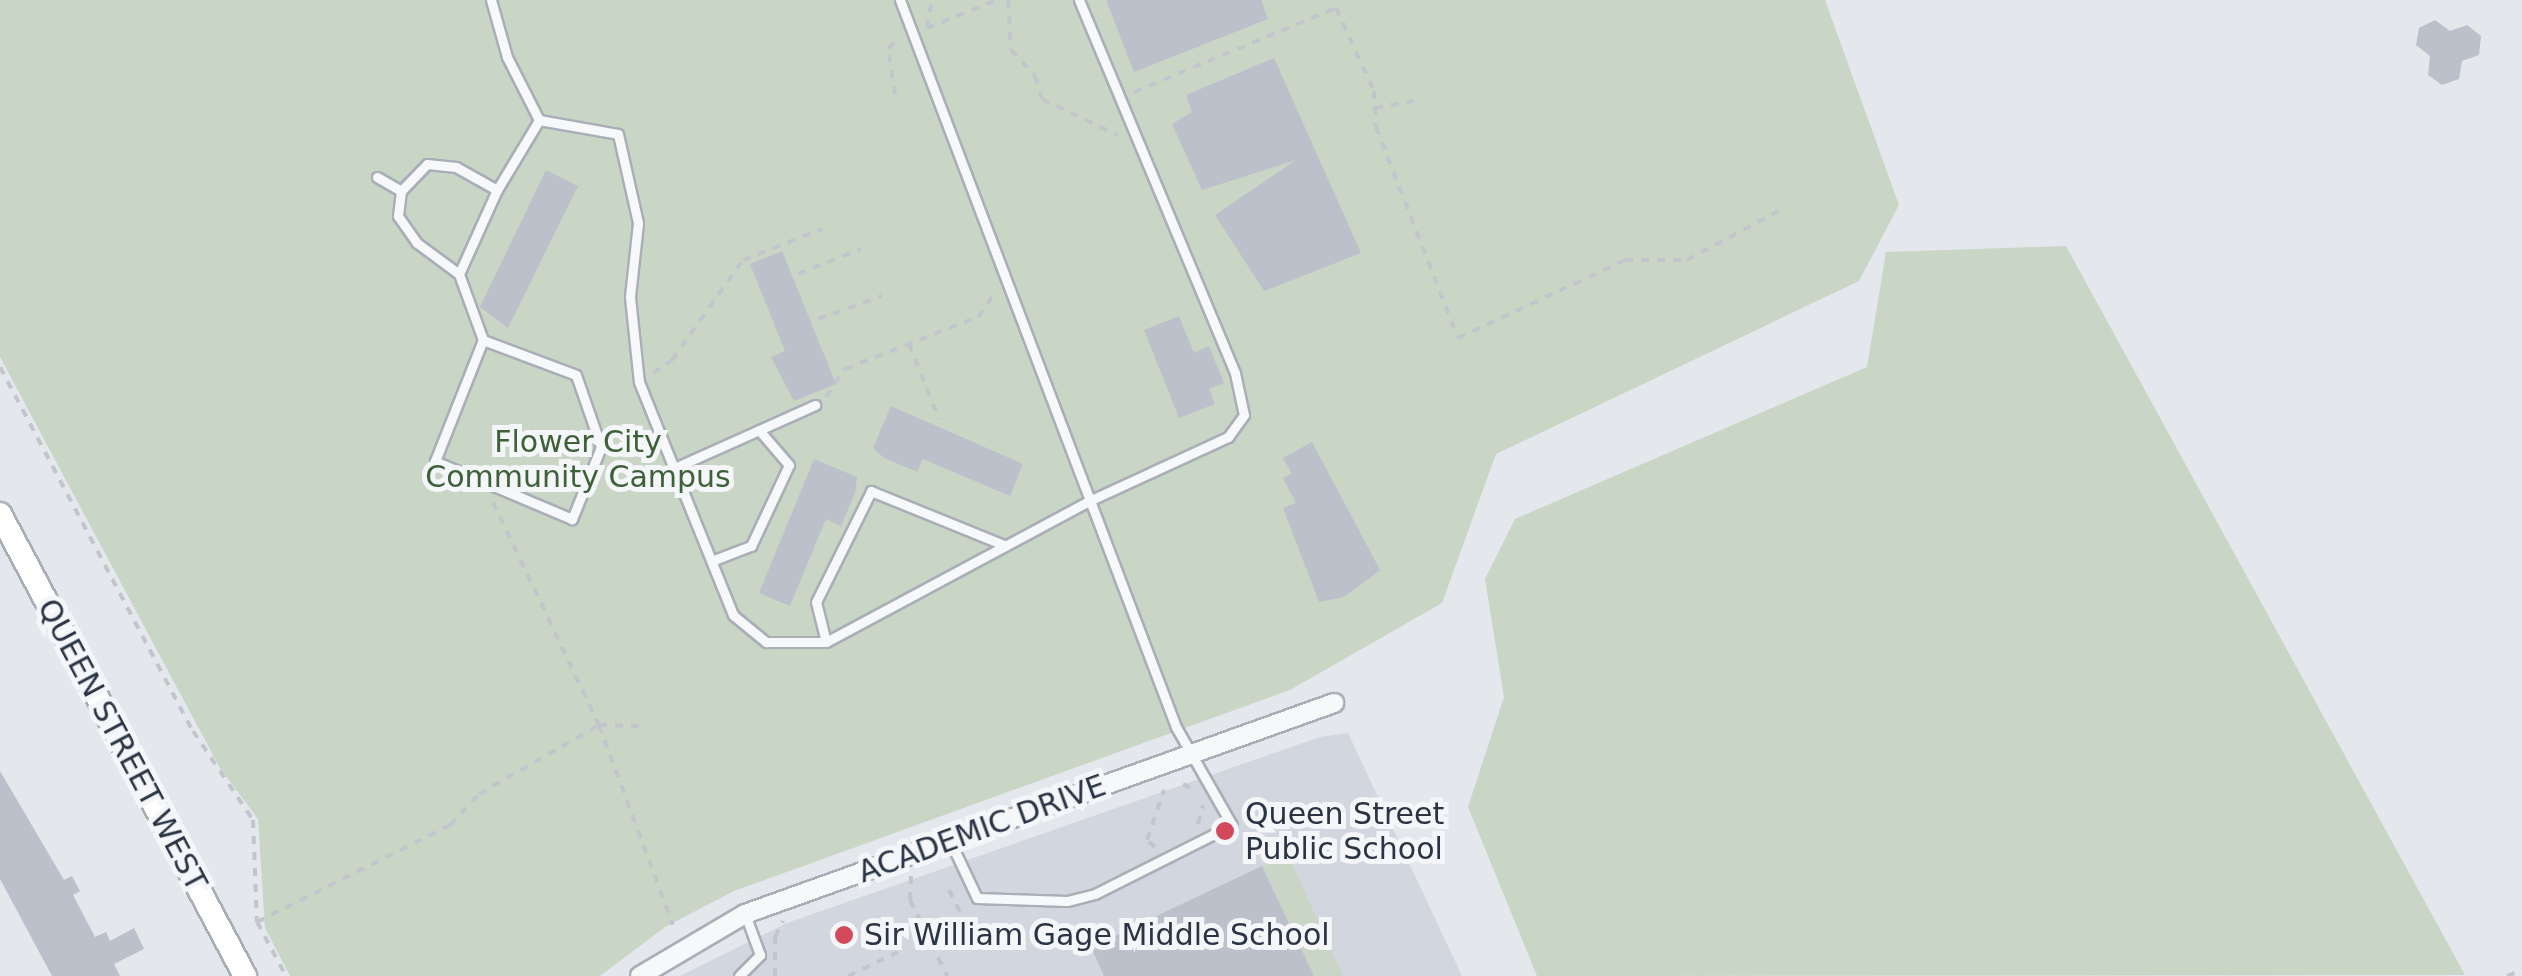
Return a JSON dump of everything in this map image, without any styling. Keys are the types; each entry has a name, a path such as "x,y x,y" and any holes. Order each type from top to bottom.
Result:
{"main road":[{"name":"QUEEN STREET WEST","path":"0,514 245,976"}],"street":[{"name":"ACADEMIC DRIVE","path":"640,976 745,914 1334,703"}],"lane":[{"path":"491,0 507,57 540,120"},
{"path":"900,0 1176,727 1232,824 1095,894 1024,903 977,898 950,841"},
{"path":"540,120 618,134 638,223 630,297 639,382 672,469 714,560 732,614 766,642 826,642 1091,500 1228,437 1244,416 1235,373 1078,0"},
{"path":"458,274 497,190 540,120"},
{"path":"483,340 576,375 601,447 572,519 486,488 434,461 483,340 458,274 417,243 398,216 401,190 427,164 456,167 497,190"},
{"path":"377,178 401,190"},
{"path":"672,469 815,405"},
{"path":"714,560 751,546 789,465 760,430"},
{"path":"826,642 816,602 871,491 1004,545"},
{"path":"739,976 760,955 745,914"}],"path":[{"path":"927,28 932,0"},
{"path":"896,94 888,48 914,33 997,0"},
{"path":"1008,0 1011,50 1035,76 1042,99 1117,135"},
{"path":"1134,92 1336,8 1374,90 1376,127 1458,338 1625,260 1687,260 1782,209"},
{"path":"1375,108 1422,99"},
{"path":"639,382 672,360 743,260 822,229"},
{"path":"798,274 862,249"},
{"path":"815,405 833,393 845,369 978,317 986,298 1008,282"},
{"path":"818,319 882,296"},
{"path":"909,344 938,419"},
{"path":"0,367 193,731 252,820 257,922 286,976"},
{"path":"486,488 598,725 673,925"},
{"path":"257,922 450,825 478,794 598,725 643,726"},
{"path":"1183,784 1203,807 1192,830"},
{"path":"1160,845 1146,840 1164,790"},
{"path":"911,876 910,900 947,976"},
{"path":"949,890 976,944"},
{"path":"775,976 775,937 783,921"},
{"path":"929,938 965,921"},
{"path":"848,976 898,952"},
{"path":"2507,976 2522,970"}],"shaded area":[{"name":"Queen Street Public School","path":"1348,733 1462,976 680,976 787,923 1320,737"}],"green space":[{"name":"Flower City Community Campus","path":"0,0 1825,0 1899,205 1859,281 1496,454 1442,603 1290,690 734,891 665,927 600,976 290,976 265,928 258,819 220,768 0,357"},
{"path":"2066,246 2465,975 1537,976 1468,807 1504,697 1485,579 1515,519 1867,367 1886,252"},
{"path":"1288,855 1343,976 1314,976 1263,867"}],"building":[{"path":"1106,0 1261,0 1268,19 1134,72"},
{"path":"2435,20 2450,31 2467,25 2481,36 2479,55 2462,61 2459,79 2442,85 2428,75 2430,56 2416,45 2419,28"},
{"path":"1274,58 1361,253 1264,291 1215,215 1296,160 1202,190 1172,124 1192,112 1186,95"},
{"path":"546,170 578,186 508,328 480,307"},
{"path":"782,251 836,384 794,401 771,357 785,351 750,264"},
{"path":"1179,316 1194,353 1209,346 1224,383 1209,389 1215,404 1179,418 1144,330"},
{"path":"891,406 1023,464 1010,496 923,459 917,472 884,458 873,448"},
{"path":"1312,442 1380,570 1344,597 1319,602 1283,508 1296,503 1283,478 1292,474 1283,458"},
{"path":"814,459 857,477 855,493 841,526 826,519 790,606 759,593"},
{"path":"0,771 64,880 72,876 80,891 73,895 95,937 106,932 110,941 134,928 144,949 114,964 120,976 52,976 0,879"},
{"path":"1262,866 1314,976 1104,976 1091,947"}],"place":[{"name":"Queen Street Public School","path":"1225,831"},
{"name":"Sir William Gage Middle School","path":"844,935"}]}
